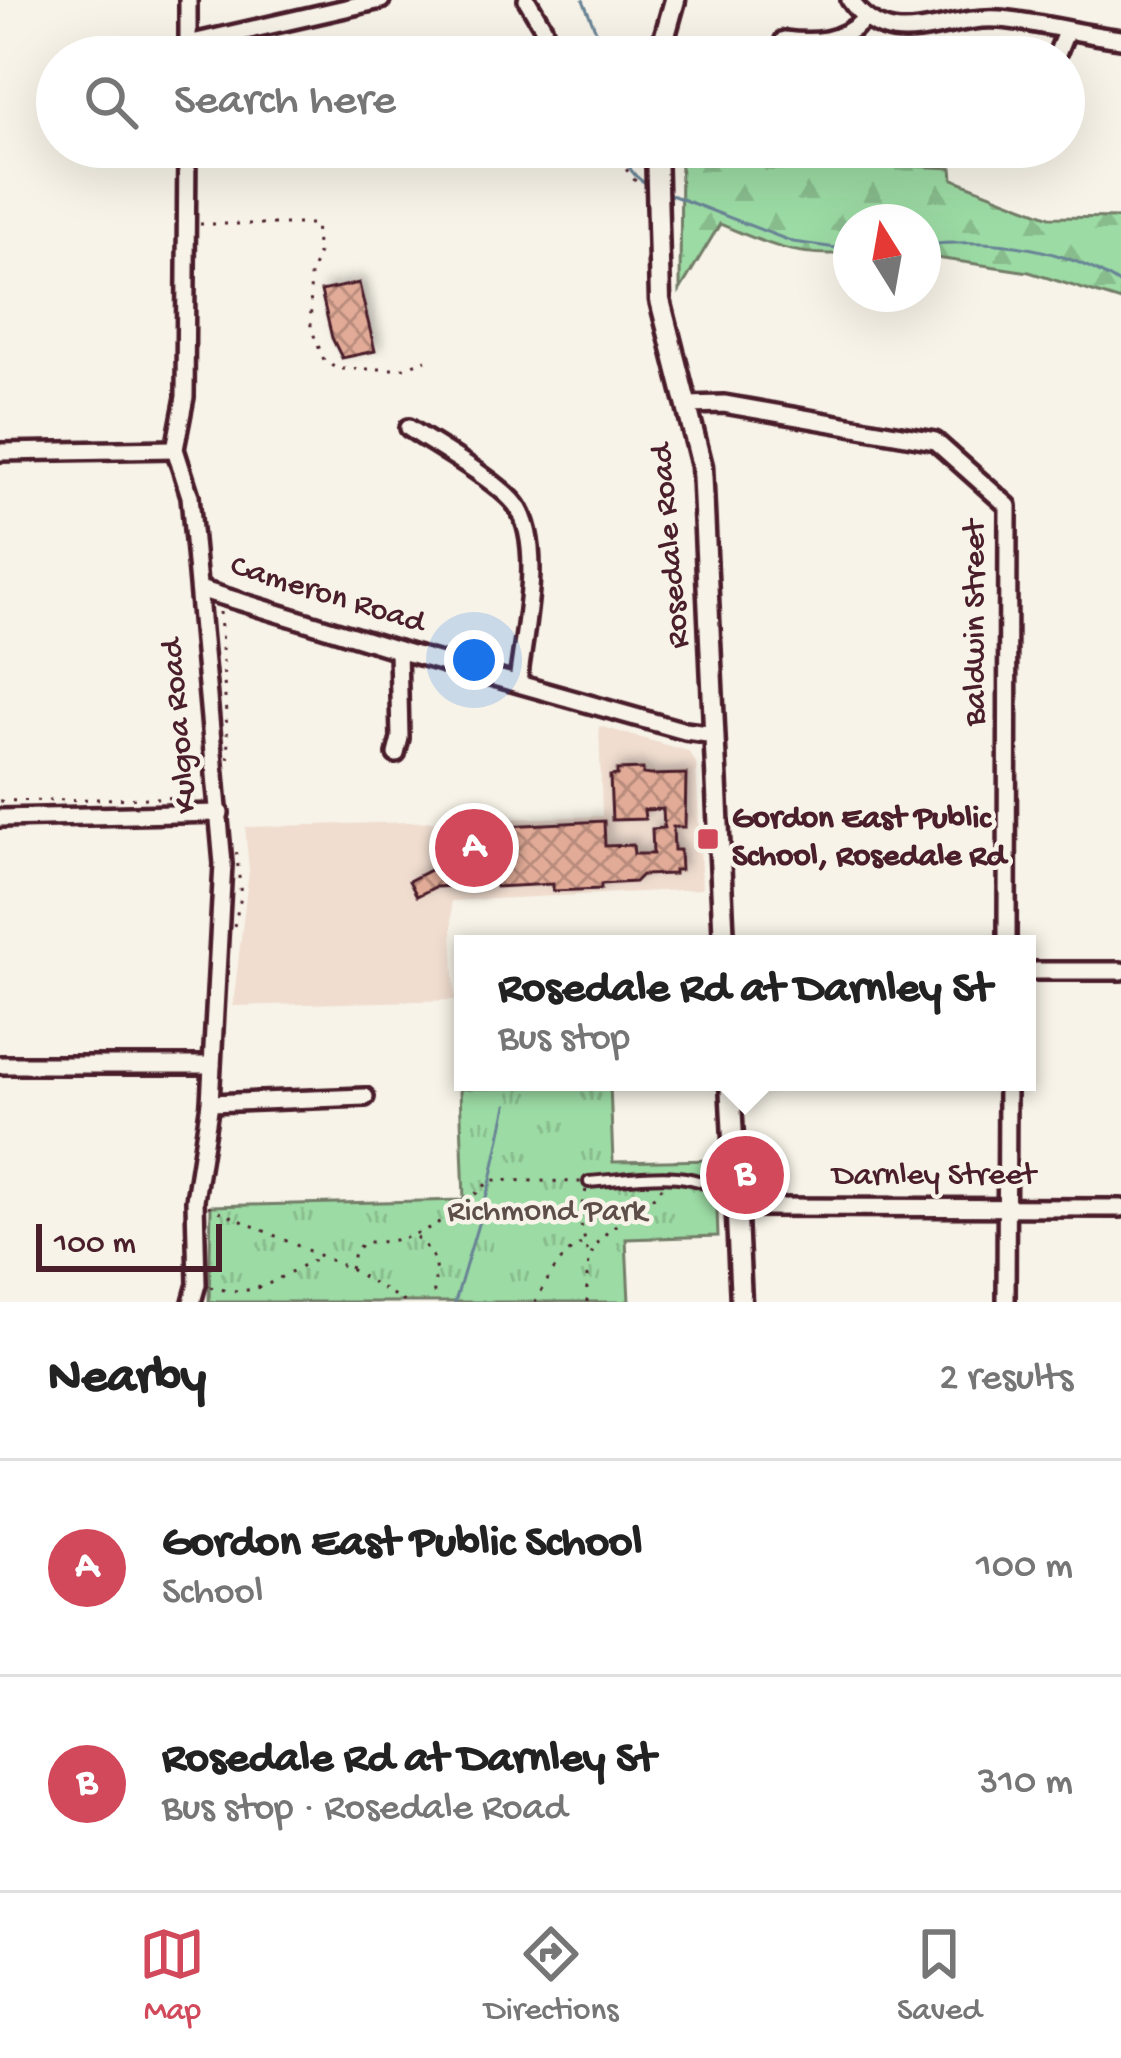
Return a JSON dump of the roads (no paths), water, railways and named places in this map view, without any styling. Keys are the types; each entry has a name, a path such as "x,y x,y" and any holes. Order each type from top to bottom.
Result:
{"street":[{"path":"188,0 188,36"},
{"path":"242,36 381,0"},
{"path":"526,0 545,36"},
{"path":"665,36 675,0"},
{"path":"850,0 864,20 901,32 983,18 1121,39"},
{"path":"1004,19 1015,0"},
{"path":"840,36 864,20"},
{"path":"1064,36 1066,32"},
{"name":"Kulgoa Road","path":"187,168 185,397 175,449 190,496 224,864 210,1103 195,1200 192,1302"},
{"name":"Rosedale Road","path":"655,168 660,300 702,466 724,935"},
{"name":"Baldwin Street","path":"687,405 724,404 935,441 1008,506 1007,935"},
{"path":"410,428 507,495 523,519 531,563 518,683"},
{"path":"0,452 175,449"},
{"name":"Cameron Road","path":"199,589 398,650 715,735"},
{"path":"396,754 400,738 398,650"},
{"path":"0,818 220,813"},
{"path":"1036,971 1121,970"},
{"path":"0,1065 212,1065"},
{"path":"731,1091 741,1302"},
{"path":"1006,1302 1007,1091"},
{"path":"210,1103 365,1097"},
{"name":"Darnley Street","path":"737,1205 1121,1208"}],"lane":[{"path":"589,1182 670,1176 715,1184 737,1205"}],"waterway":[{"path":"583,0 598,36"},
{"path":"630,168 652,186"},
{"path":"666,193 793,242 833,248"},
{"path":"941,244 1001,244 1051,253 1121,285"},
{"path":"455,1302 491,1180 507,1105"}],"place":[{"name":"Gordon East Public School, Rosedale Rd","path":"708,839"},
{"name":"Gordon East Public School","path":"474,848"},
{"name":"Rosedale Rd at Darnley St","path":"745,1175"}],"park label":[{"name":"Richmond Park","path":"547,1213"}]}
